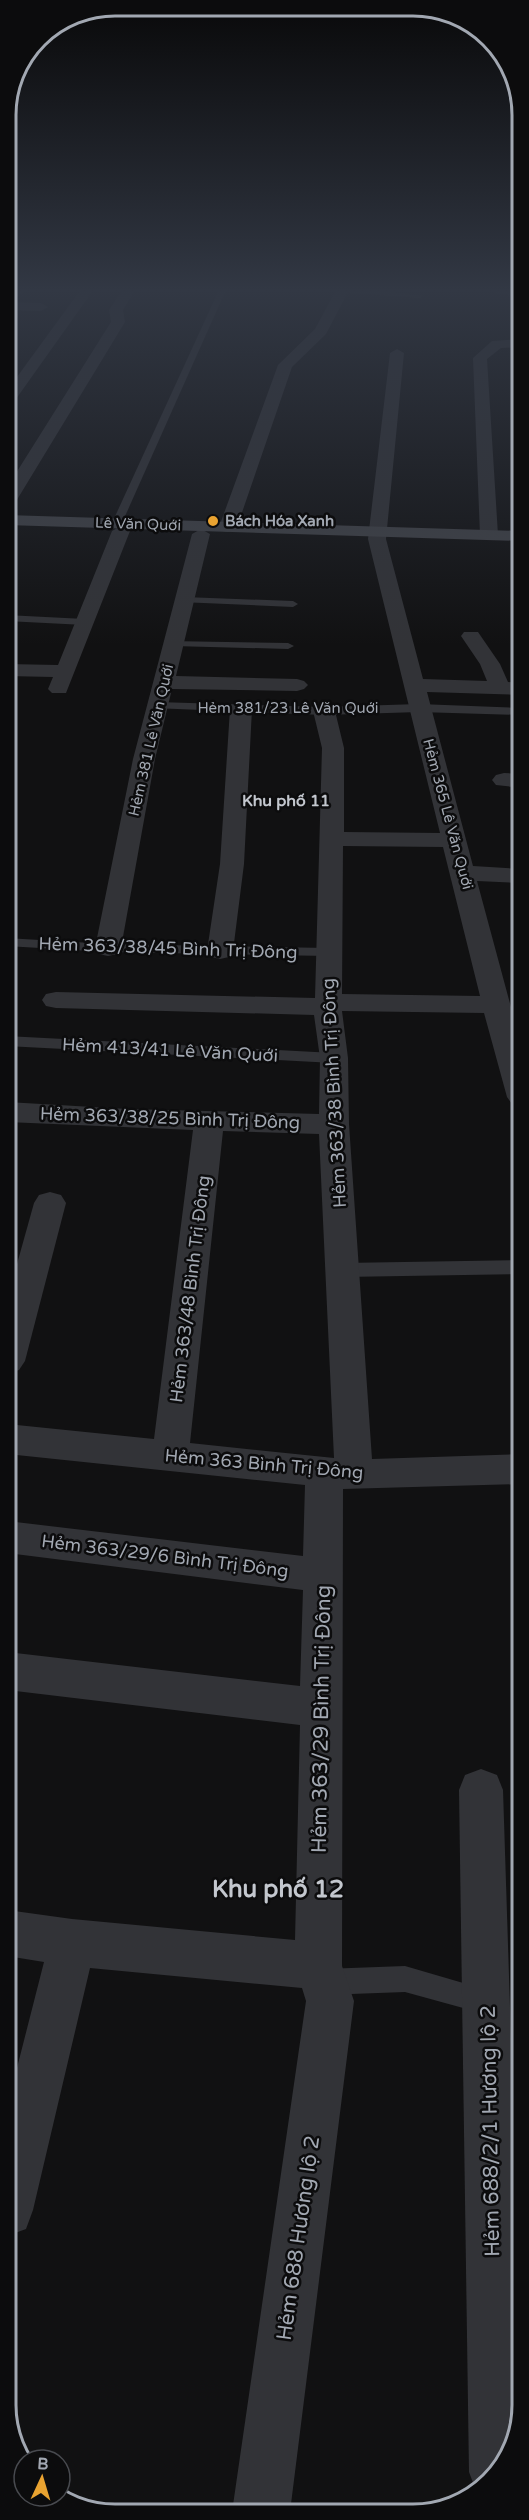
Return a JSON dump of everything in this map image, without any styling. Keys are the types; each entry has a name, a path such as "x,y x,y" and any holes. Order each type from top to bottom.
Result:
{"main road":[{"name":"Lê Văn Quới","path":"17,521 201,534 512,536"},
{"name":"Lê Văn Quới","path":"17,527 228,527 512,543"}],"street":[{"path":"17,485 64,410"},
{"path":"228,527 269,410"},
{"path":"377,535 391,410"},
{"path":"483,410 489,535"},
{"path":"17,672 63,680 119,527"},
{"name":"Hẻm 381 Lê Văn Quới","path":"108,948 144,759 201,534"},
{"name":"Hẻm 365 Lê Văn Quới","path":"377,535 416,696 512,1062"},
{"path":"471,636 490,664 500,688"},
{"path":"164,682 297,685"},
{"path":"416,696 512,689"},
{"path":"220,951 232,864 242,708"},
{"name":"Hẻm 363/38 Bình Trị Đông","path":"324,711 333,748 328,1005 334,1058 334,1124 343,1270 339,1474"},
{"path":"331,839 455,840"},
{"path":"464,873 512,875"},
{"path":"56,1000 328,1005 496,1005"},
{"name":"Hẻm 363/38/25 Bình Trị Đông","path":"17,1112 334,1124"},
{"name":"Hẻm 363/48 Bình Trị Đông","path":"170,1456 209,1121"},
{"path":"16,1326 50,1203"},
{"name":"Hẻm 363 Bình Trị Đông","path":"16,1440 339,1474 512,1469"},
{"name":"Hẻm 363/29 Bình Trị Đông","path":"321,1974 323,1575 339,1474"},
{"name":"Hẻm 363/29/6 Bình Trị Đông","path":"16,1539 323,1575"},
{"path":"16,1672 321,1708"},
{"name":"Hẻm 688/2/1 Hương lộ 2","path":"481,1790 498,2456"},
{"path":"16,1934 321,1974"},
{"path":"16,2173 72,1943"},
{"name":"Hẻm 688 Hương lộ 2","path":"262,2504 330,2001 321,1974"}],"lane":[{"path":"119,527 170,410"},
{"path":"184,600 292,604"},
{"path":"17,619 85,622"},
{"path":"173,643 288,646"},
{"name":"Hẻm 381/23 Lê Văn Quới","path":"157,706 324,711 416,696 512,710"},
{"name":"Hẻm 363/38/45 Bình Trị Đông","path":"17,943 108,948 329,952"},
{"name":"Hẻm 413/41 Lê Văn Quới","path":"17,1042 334,1058"},
{"path":"343,1270 512,1267"},
{"path":"321,1974 405,1979 487,2001"}],"place":[{"name":"Bách Hóa Xanh","path":"213,521"}],"district":[{"name":"Khu phố 11","path":"286,800"},
{"name":"Khu phố 12","path":"278,1889"}]}
